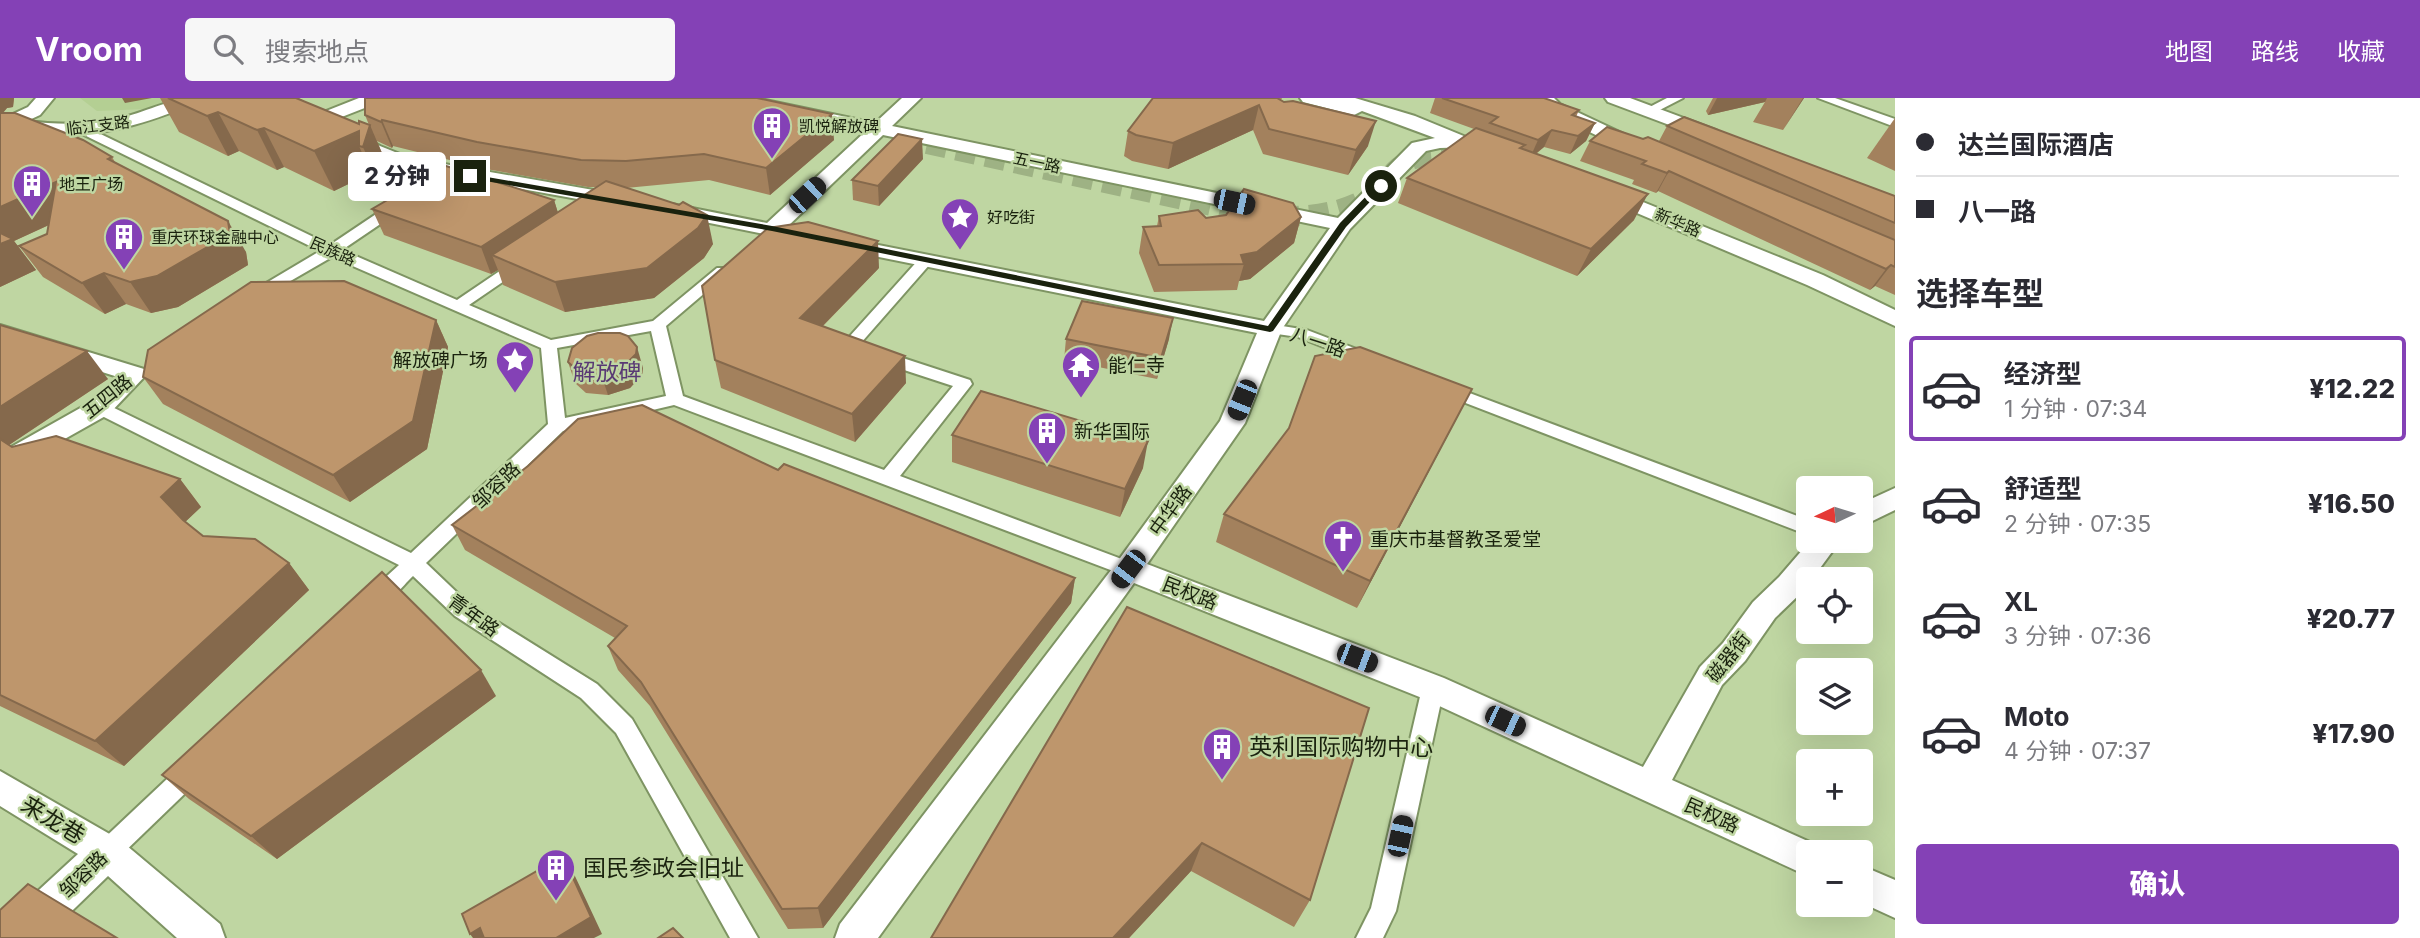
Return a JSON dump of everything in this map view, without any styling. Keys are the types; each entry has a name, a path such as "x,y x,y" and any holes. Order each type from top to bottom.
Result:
{"street":[{"path":"3,124 34,111 45,98"},
{"name":"临江支路","path":"3,124 55,131 84,130 127,124 193,98"},
{"name":"八一路","path":"282,98 373,150 440,176 615,200 1300,333 1392,368"},
{"path":"320,120 374,98"},
{"name":"五一路","path":"731,98 1343,225"},
{"path":"752,246 912,98"},
{"path":"1309,98 1407,127 1418,137 1419,147 1440,142 1477,148 1409,120 1336,98"},
{"path":"1614,98 1726,141"},
{"path":"1648,111 1678,98"},
{"path":"1824,98 1895,123"},
{"path":"1542,99 1582,122 1655,155"},
{"name":"民族路","path":"84,130 331,251 549,345"},
{"name":"中华路","path":"853,938 1128,569 1232,423 1270,329 1343,225 1419,147"},
{"name":"新华路","path":"1592,188 1815,280 1895,319"},
{"path":"246,301 331,251 412,196"},
{"path":"592,215 615,200"},
{"path":"459,305 537,253"},
{"path":"887,479 964,384 849,346 926,260"},
{"path":"659,325 675,399 557,426 549,345 659,325 732,263"},
{"name":"五四路","path":"0,332 140,370 100,408 13,457"},
{"path":"1431,383 1796,523"},
{"name":"民权路","path":"675,399 1128,569 1433,688 1796,854"},
{"name":"青年路","path":"100,408 413,563 462,610 589,691 624,726 745,938"},
{"name":"邹容路","path":"354,619 557,426"},
{"path":"1873,510 1895,498"},
{"name":"磁器街","path":"1650,787 1711,676 1734,652 1764,610 1790,585 1816,553"},
{"path":"1369,938 1383,911 1433,688"},
{"name":"邹容路","path":"16,938 206,759"},
{"name":"来龙巷","path":"0,787 107,852 206,938"},
{"path":"1873,889 1895,899"}],"shaded area":[{"path":"80,98 176,98 145,109 97,111"}],"building":[{"path":"168,98 296,98 359,124 359,121 370,125 363,147 359,146 359,131 314,151 264,128 257,130 218,112 207,116"},
{"path":"365,98 757,98 832,114 766,168 704,154 626,161 581,160 477,142 382,120 381,122 365,115"},
{"path":"1153,98 1277,98 1284,102 1293,101 1376,121 1356,150 1269,129 1259,105 1173,143 1128,131"},
{"path":"1442,98 1544,98 1579,110 1572,115 1595,123 1578,136 1552,130 1538,140 1490,123 1498,117"},
{"path":"0,113 15,113 83,140 112,157 108,159 228,221 230,234 157,276 130,282 104,273 82,283 19,246 47,234 56,182 0,207"},
{"path":"1684,117 1895,196 1895,223 1667,126"},
{"path":"1607,127 1643,139 1648,137 1895,240 1895,267 1891,265 1886,269 1669,171 1667,173 1642,164 1646,161 1590,141"},
{"path":"1476,128 1525,145 1520,148 1648,194 1591,249 1407,178"},
{"path":"898,134 922,139 878,186 852,180"},
{"path":"446,166 554,200 481,247 372,209"},
{"path":"606,181 679,205 683,202 707,215 698,228 647,268 555,282 492,255"},
{"path":"1244,189 1293,203 1301,217 1257,252 1241,255 1244,264 1159,265 1143,227 1161,226 1159,216 1198,210 1206,218 1226,215"},
{"path":"808,222 878,241 800,318 905,356 852,414 715,360 702,286 768,228"},
{"path":"0,233 13,239 0,244"},
{"path":"344,281 436,320 413,421 333,475 143,377 148,350 251,282"},
{"path":"1082,301 1173,318 1161,358 1066,339"},
{"path":"0,325 87,351 0,407"},
{"path":"620,333 628,336 637,347 636,354 623,367 601,374 579,372 568,362 572,348 587,336"},
{"path":"1360,347 1472,389 1370,581 1224,514 1289,428 1315,356"},
{"path":"981,391 1148,441 1125,489 952,435"},
{"path":"642,405 778,470 784,464 1075,578 818,908 782,909 641,682 608,646 627,626 452,525 528,466 578,419"},
{"path":"56,436 180,479 161,497 203,536 255,539 289,563 95,741 0,695 0,439 12,447"},
{"path":"382,572 481,670 251,836 162,775"},
{"name":"英利国际购物中心","path":"1127,607 1369,708 1310,900 1202,843 1113,938 931,938"},
{"path":"563,856 591,917 556,938 484,938 480,928 470,934 462,914"},
{"path":"28,884 117,938 0,938 0,910"},
{"path":"673,928 683,938 658,938"}],"tunnel":[{"path":"927,144 1257,216 1296,216 1334,211 1370,196 1395,170 1412,160 1433,155 1474,155"}],"place":[{"name":"凯悦解放碑","path":"772,160"},
{"name":"地王广场","path":"32,218"},
{"name":"好吃街","path":"960,251"},
{"name":"重庆环球金融中心","path":"124,271"},
{"name":"解放碑广场","path":"515,394"},
{"name":"能仁寺","path":"1081,399"},
{"name":"新华国际","path":"1047,465"},
{"name":"重庆市基督教圣爱堂","path":"1343,573"},
{"name":"英利国际购物中心","path":"1222,781"},
{"name":"国民参政会旧址","path":"556,902"}],"district":[{"name":"解放碑","path":"607,372"}],"route":[{"path":"470,176 772,229 1270,329 1343,225 1381,186"}]}
